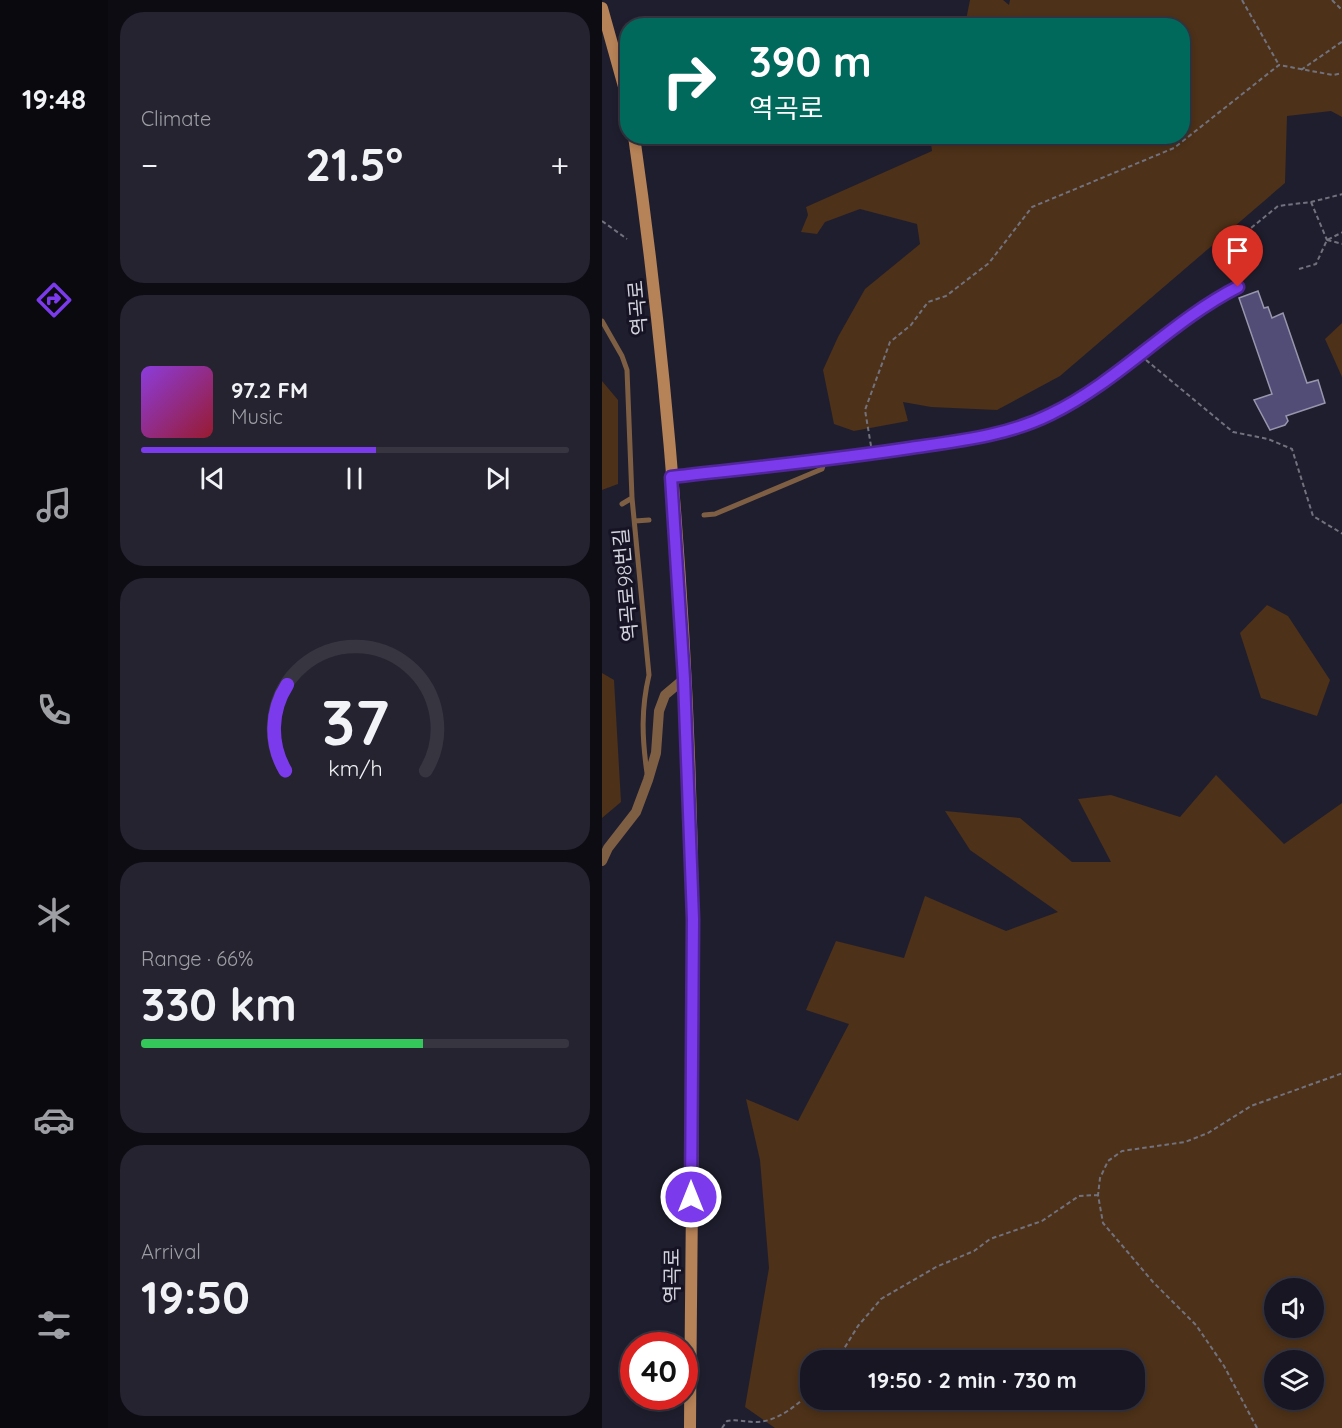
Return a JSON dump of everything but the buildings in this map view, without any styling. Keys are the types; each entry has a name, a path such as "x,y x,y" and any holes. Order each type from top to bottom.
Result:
{"street":[{"path":"602,8 620,72"},
{"name":"역곡로","path":"635,144 652,261 671,477 684,679 693,919 690,1428"},
{"path":"602,861 608,849 636,812 656,753 659,711 665,695 684,679"}],"lane":[{"path":"671,477 825,460 976,439 1012,430 1050,415 1084,395 1210,301 1238,287"},
{"name":"역곡로98번길","path":"602,321 622,356 627,370 632,498 648,675 642,704 641,734 648,780"},
{"path":"704,515 715,514 822,469 825,460"},
{"path":"622,504 632,498"},
{"path":"635,521 649,520"}],"path":[{"path":"1242,0 1279,65 1333,75 1343,73"},
{"path":"1332,0 1343,11"},
{"path":"1301,70 1343,41"},
{"path":"1190,135 1279,65"},
{"path":"872,447 865,410 890,342 911,325 928,302 946,296 989,263 1032,207 1179,144"},
{"path":"1232,280 1221,261 1224,250 1278,206 1311,202 1343,194"},
{"path":"1311,202 1327,240"},
{"path":"602,222 628,239"},
{"path":"1300,269 1316,264 1327,240 1343,232"},
{"path":"1327,240 1343,244"},
{"path":"1140,354 1234,432 1268,439 1292,449 1313,516 1343,534"},
{"path":"1257,1428 1224,1366 1196,1325 1153,1282 1103,1223 1098,1195 1100,1178 1108,1161 1122,1151 1185,1142 1208,1133 1251,1106 1343,1073"},
{"path":"843,1350 858,1326 881,1299 936,1266 974,1251 990,1239 1042,1221 1079,1196 1098,1195"},
{"path":"722,1428 727,1421 739,1419 766,1422 800,1402"}],"shaded area":[{"path":"970,0 1003,0 1009,5 1010,0 1342,0 1342,117 1331,111 1287,116 1285,183 1060,376 997,410 931,407 903,402 908,421 854,431 834,424 823,370 838,337 865,289 920,244 917,224 860,209 825,222 817,234 801,232 808,215 806,207 932,151 931,144 1190,144 1190,18 966,18"},
{"path":"1342,323 1342,377 1325,339"},
{"path":"602,381 618,400 618,484 602,490"},
{"path":"1267,605 1288,616 1330,680 1317,716 1261,698 1240,633"},
{"path":"602,673 614,680 621,802 602,818"},
{"path":"1216,775 1284,844 1342,803 1342,1428 775,1428 745,1407 769,1268 760,1160 746,1099 798,1121 849,1024 806,1010 836,941 904,958 925,896 1006,931 1058,912 970,850 945,811 1020,818 1072,862 1111,862 1078,799 1111,795 1180,817"}],"route":[{"path":"691,1197 693,919 684,679 671,477 872,454 976,439 1012,430 1050,415 1084,395 1210,301 1238,287"}]}
